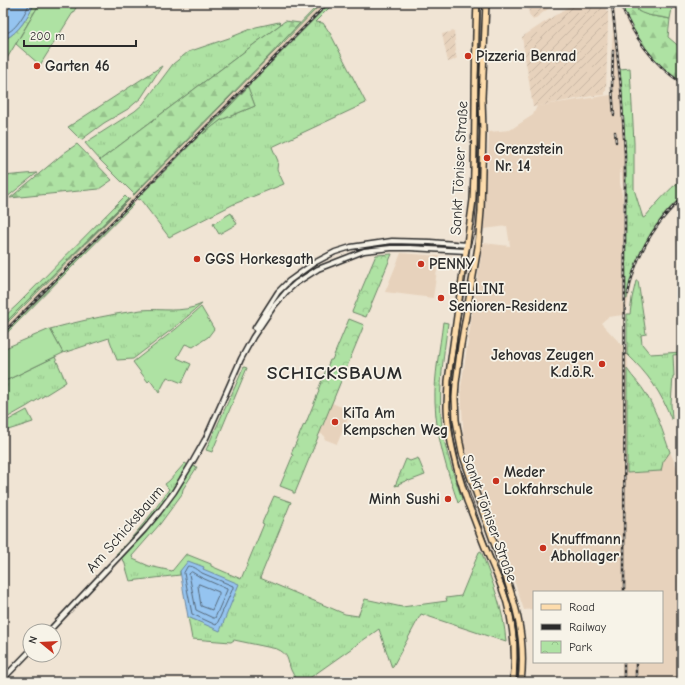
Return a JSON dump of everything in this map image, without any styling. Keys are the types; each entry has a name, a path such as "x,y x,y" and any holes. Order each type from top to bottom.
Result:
{"main road":[{"name":"Sankt Töniser Straße","path":"477,3 474,171 472,200 448,381 448,420 455,462 467,500 507,603 514,638 513,682"},
{"name":"Sankt Töniser Straße","path":"486,3 482,98 483,132 481,211 477,253 456,383 456,409 462,453 518,614 522,646 521,682"}],"street":[{"name":"Am Schicksbaum","path":"57,623 144,530 160,512 174,492 194,461 206,438 254,330 278,292 289,281 305,268 314,263 335,252 352,246 392,241 430,242 466,248"},
{"name":"Am Schicksbaum","path":"247,347 265,318 283,295 296,283 318,269 364,251 391,248 466,248"},
{"path":"3,679 22,659"}],"shaded area":[{"path":"322,3 330,3 3,335 3,328"},
{"path":"528,3 556,3 533,20 529,14"},
{"path":"574,3 605,3 606,10 608,12 608,22 605,95 533,107 522,37"},
{"path":"619,3 621,3 640,41 660,63 682,82 682,85 662,69 646,52 628,26"},
{"path":"612,10 614,10 625,126 627,299 632,273 648,237 661,218 682,196 682,199 665,216 654,231 637,264 625,319 625,347 628,349 627,473 661,471 663,462 670,452 678,470 682,475 682,493 680,493 682,511 682,682 622,682 622,663 663,663 663,591 533,591 533,609 524,610 493,519 475,479 464,447 461,387 483,243 510,246 507,226 484,229 489,132 510,130 533,115 537,106 611,95","holes":["620,169 624,194 623,346 601,323 608,317 623,315 623,200 620,183"]},
{"path":"454,31 455,52 457,58 448,62 442,34"},
{"path":"401,253 439,256 433,298 385,292"},
{"name":"KiTa Am Kempschen Weg","path":"332,403 351,411 337,444 324,439 325,436 319,433"}],"green space":[{"path":"35,3 40,3 3,65 3,37 5,39 19,28"},
{"path":"40,3 79,3 40,65 16,44"},
{"path":"320,3 322,3 133,195"},
{"path":"330,3 334,3 315,22 323,23 330,33 366,103 272,147 278,161 277,169 284,184 234,204 169,237 140,199 137,199","holes":["248,88 255,106 221,120 206,131"]},
{"path":"621,3 638,3 638,11 648,15 670,19 668,37 682,49 682,82 662,66 645,47 625,15"},
{"path":"638,3 673,3 670,19 638,11"},
{"path":"285,21 300,23 134,194 100,160"},
{"path":"279,22 281,24 100,160 85,143 135,111 143,104 173,64 188,52 256,27"},
{"path":"162,66 141,98 128,109 104,123 81,140 68,127"},
{"path":"630,68 634,143 634,189 643,218 667,192 682,179 682,196 671,207 653,230 639,256 626,299 626,172 620,69"},
{"path":"248,87 255,106 221,120 203,134 226,110"},
{"path":"77,144 112,180 99,189 10,198 64,153"},
{"path":"37,173 6,198 3,199 3,176"},
{"path":"125,196 128,199 3,325 3,318"},
{"path":"130,199 3,327 3,325"},
{"path":"133,203 134,204 3,337 3,335"},
{"path":"231,213 237,224 219,234 213,224"},
{"path":"392,254 366,317 352,312 376,255"},
{"path":"636,281 638,281 646,334 641,335 642,344 650,354 682,352 682,354 673,355 674,376 671,404 672,419 653,384 627,354 627,314 630,314"},
{"path":"202,304 133,359 117,360 109,338 63,353 50,329 116,314 141,310 179,310"},
{"path":"201,307 214,329 208,337 193,347 185,344 177,358 191,364 182,383 167,377 159,393 150,380 148,382 133,362 176,329"},
{"path":"349,319 364,325 295,493 293,493 293,491 280,486 293,455 291,454 304,424 305,425 330,360 332,360"},
{"path":"443,322 448,323 441,378 441,420 451,467 462,499 458,503 437,428 435,382"},
{"path":"50,329 63,353 3,382 3,349"},
{"path":"55,357 66,382 3,420 3,382"},
{"path":"244,367 247,368 212,452 206,450"},
{"path":"627,369 650,401 660,423 670,452 663,462 661,471 627,473"},
{"path":"27,410 33,422 5,431 3,423"},
{"path":"418,458 425,475 395,486 406,459 410,461"},
{"path":"185,463 188,465 186,469 165,499 118,555 116,554 150,515 169,489 165,484"},
{"path":"193,466 197,467 183,489 182,494 160,524 132,556 133,559 149,566 172,571 186,554 211,564 211,566 241,579 274,496 291,502 260,578 345,614 358,616 365,599 402,607 447,601 446,598 461,596 479,552 481,551 500,607 506,642 421,614 392,668 379,629 304,682 297,682 286,655 277,649 234,640 231,642 192,639 188,617 220,630 203,569 204,568 180,571 180,575 130,581 124,561 121,558 148,529"}],"water":[{"path":"7,3 35,3 19,28 5,39 3,37 3,10"},
{"path":"188,561 239,584 220,631 188,617 180,571"}],"tram line":[{"path":"480,3 476,210 474,233 468,254 464,279 461,312 452,371 450,406 454,439 459,462 486,540 505,587 513,614 517,644 516,682"}],"railway":[{"path":"3,333 328,3"},
{"path":"612,3 621,88 625,154 624,591"},
{"path":"620,3 637,37 645,48 662,67 682,83"},
{"path":"613,51 612,88 614,115"},
{"path":"615,132 616,142"},
{"path":"628,294 635,267 647,242 654,230 682,198"},
{"path":"624,663 624,682"},
{"path":"636,663 636,682"}],"place":[{"name":"Pizzeria Benrad","path":"468,56"},
{"name":"Garten 46","path":"37,66"},
{"name":"Grenzstein Nr. 14","path":"487,158"},
{"name":"GGS Horkesgath","path":"197,259"},
{"name":"PENNY","path":"421,264"},
{"name":"BELLINI Senioren-Residenz","path":"441,298"},
{"name":"Jehovas Zeugen K.d.ö.R.","path":"602,364"},
{"name":"KiTa Am Kempschen Weg","path":"335,422"},
{"name":"Meder Lokfahrschule","path":"496,481"},
{"name":"Minh Sushi","path":"448,499"},
{"name":"Knuffmann Abhollager","path":"543,548"}],"district":[{"name":"SCHICKSBAUM","path":"335,373"}]}
